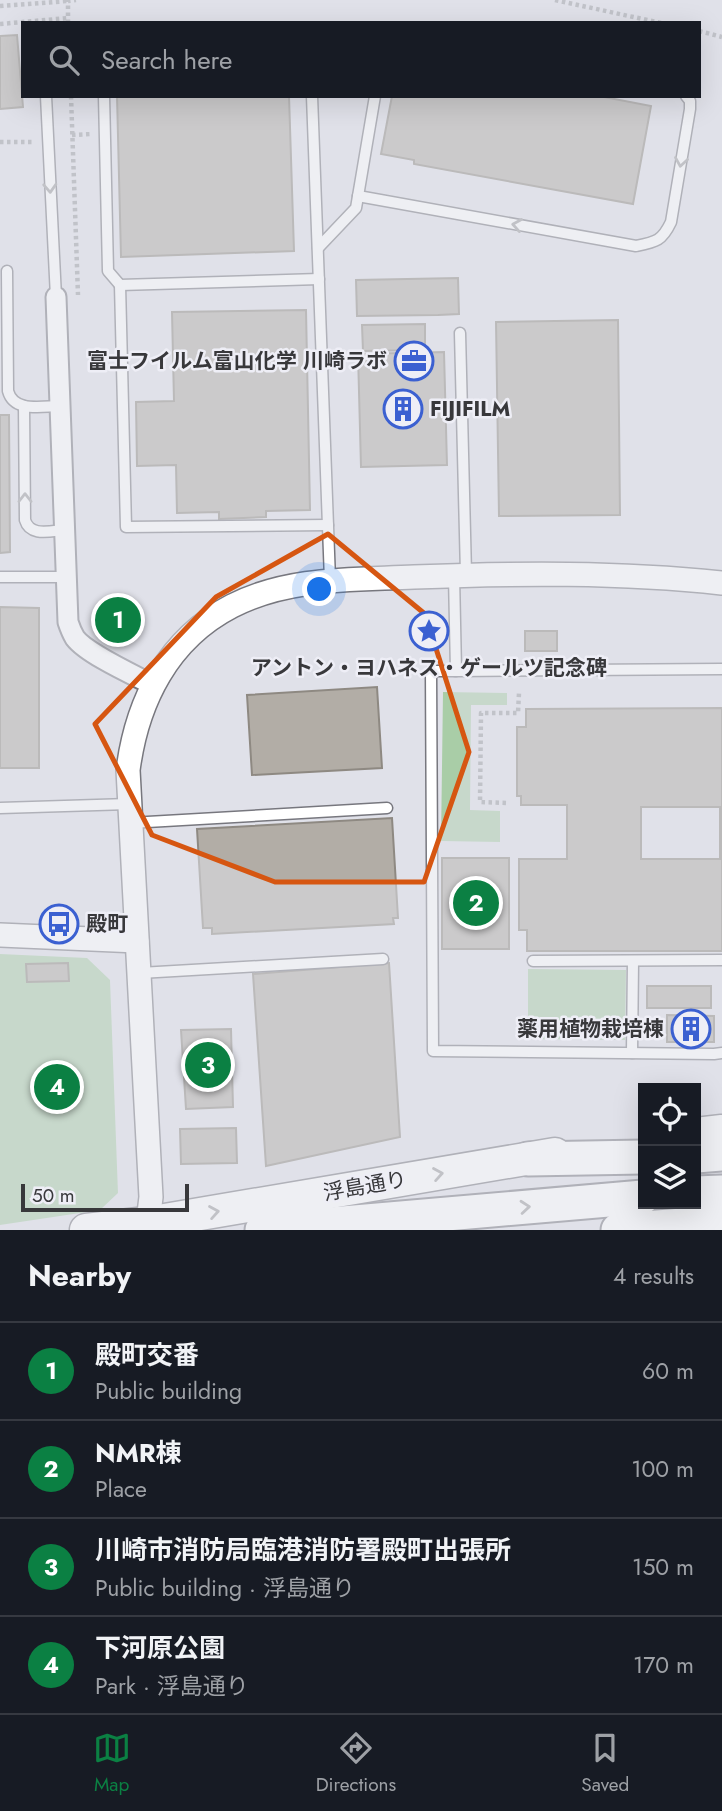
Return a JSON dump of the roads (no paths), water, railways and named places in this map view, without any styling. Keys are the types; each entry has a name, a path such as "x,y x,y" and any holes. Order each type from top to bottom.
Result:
{"highway":[{"path":"701,1133 722,1131"},
{"name":"浮島通り","path":"86,1230 147,1227 638,1141"},
{"path":"701,1156 722,1154"},
{"path":"528,1158 638,1157"},
{"path":"701,1193 722,1192"},
{"path":"261,1230 638,1197"},
{"path":"618,1230 722,1222"}],"street":[{"path":"55,297 68,622 79,643 153,685"},
{"path":"147,1227 150,1197 128,770 131,744 141,711 153,685 190,636 233,605 266,591 300,583 460,575 667,578 722,583"},
{"path":"0,935 136,940"}],"lane":[{"path":"46,98 55,297"},
{"path":"104,98 108,271 120,285 126,527 328,525"},
{"path":"312,98 330,581"},
{"path":"317,247 356,208 375,98"},
{"path":"358,196 636,246 651,243 664,236 671,222 690,109 688,98"},
{"path":"7,271 10,398 21,407 60,406"},
{"path":"120,285 319,279"},
{"path":"456,671 460,575 460,332"},
{"path":"24,406 27,527 38,532 65,530"},
{"path":"0,577 66,577"},
{"path":"722,669 431,671 433,1051 722,1053"},
{"path":"0,808 130,814 387,808"},
{"path":"139,973 383,959"},
{"path":"533,961 722,960"},
{"path":"632,1053 633,961"}],"place":[{"name":"富士フイルム富山化学 川崎ラボ","path":"414,361"},
{"name":"FIJIFILM","path":"403,409"},
{"name":"殿町交番","path":"118,620"},
{"name":"アントン・ヨハネス・ゲールツ記念碑","path":"429,631"},
{"name":"NMR棟","path":"476,903"},
{"name":"殿町","path":"59,924"},
{"name":"薬用植物栽培棟","path":"691,1029"},
{"name":"川崎市消防局臨港消防署殿町出張所","path":"208,1065"},
{"name":"下河原公園","path":"57,1087"}]}
